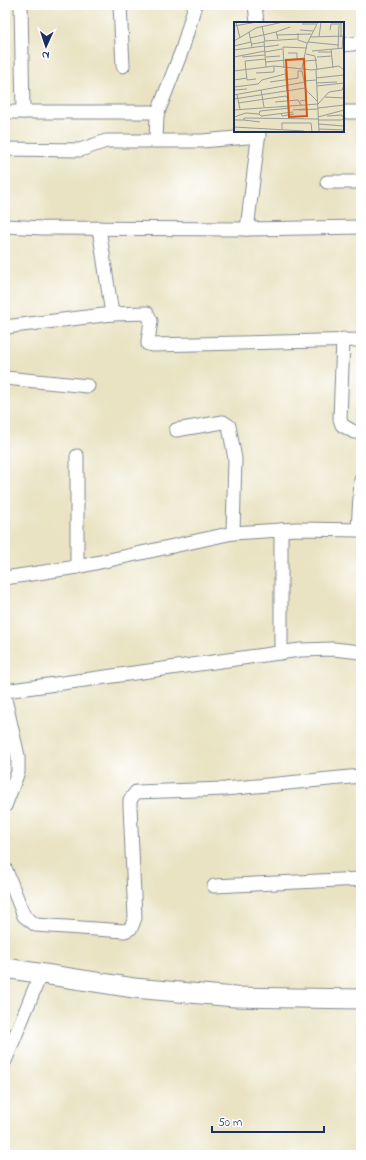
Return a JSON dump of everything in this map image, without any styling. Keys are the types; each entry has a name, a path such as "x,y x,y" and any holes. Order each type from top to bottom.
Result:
{"street":[{"path":"21,5 23,112"},
{"path":"120,5 123,66"},
{"path":"156,140 157,115 182,50 195,5"},
{"path":"255,5 257,22"},
{"path":"344,45 361,43"},
{"path":"5,112 152,112 157,115"},
{"path":"344,112 361,112"},
{"path":"5,149 80,150 87,149 106,141 218,140 259,133 247,229"},
{"path":"327,182 361,182"},
{"path":"5,226 247,229 361,227"},
{"path":"99,228 112,314"},
{"path":"5,327 112,314 148,313 151,321 148,344 152,345 336,339 361,340"},
{"path":"336,339 342,425 358,432"},
{"path":"5,378 88,386"},
{"path":"176,430 223,422 229,426 235,460 233,533"},
{"path":"77,456 77,567"},
{"path":"5,578 77,567 233,533 281,530 360,530 361,480"},
{"path":"281,530 281,653"},
{"path":"5,691 281,653 333,649 361,652"},
{"path":"5,699 18,756 18,772 5,806"},
{"path":"5,868 24,916 36,925 125,930 131,928 135,918 130,800 136,792 225,789 361,776"},
{"path":"214,886 361,879"},
{"path":"5,968 134,988 227,996 361,998"},
{"path":"5,1060 41,973"}]}
